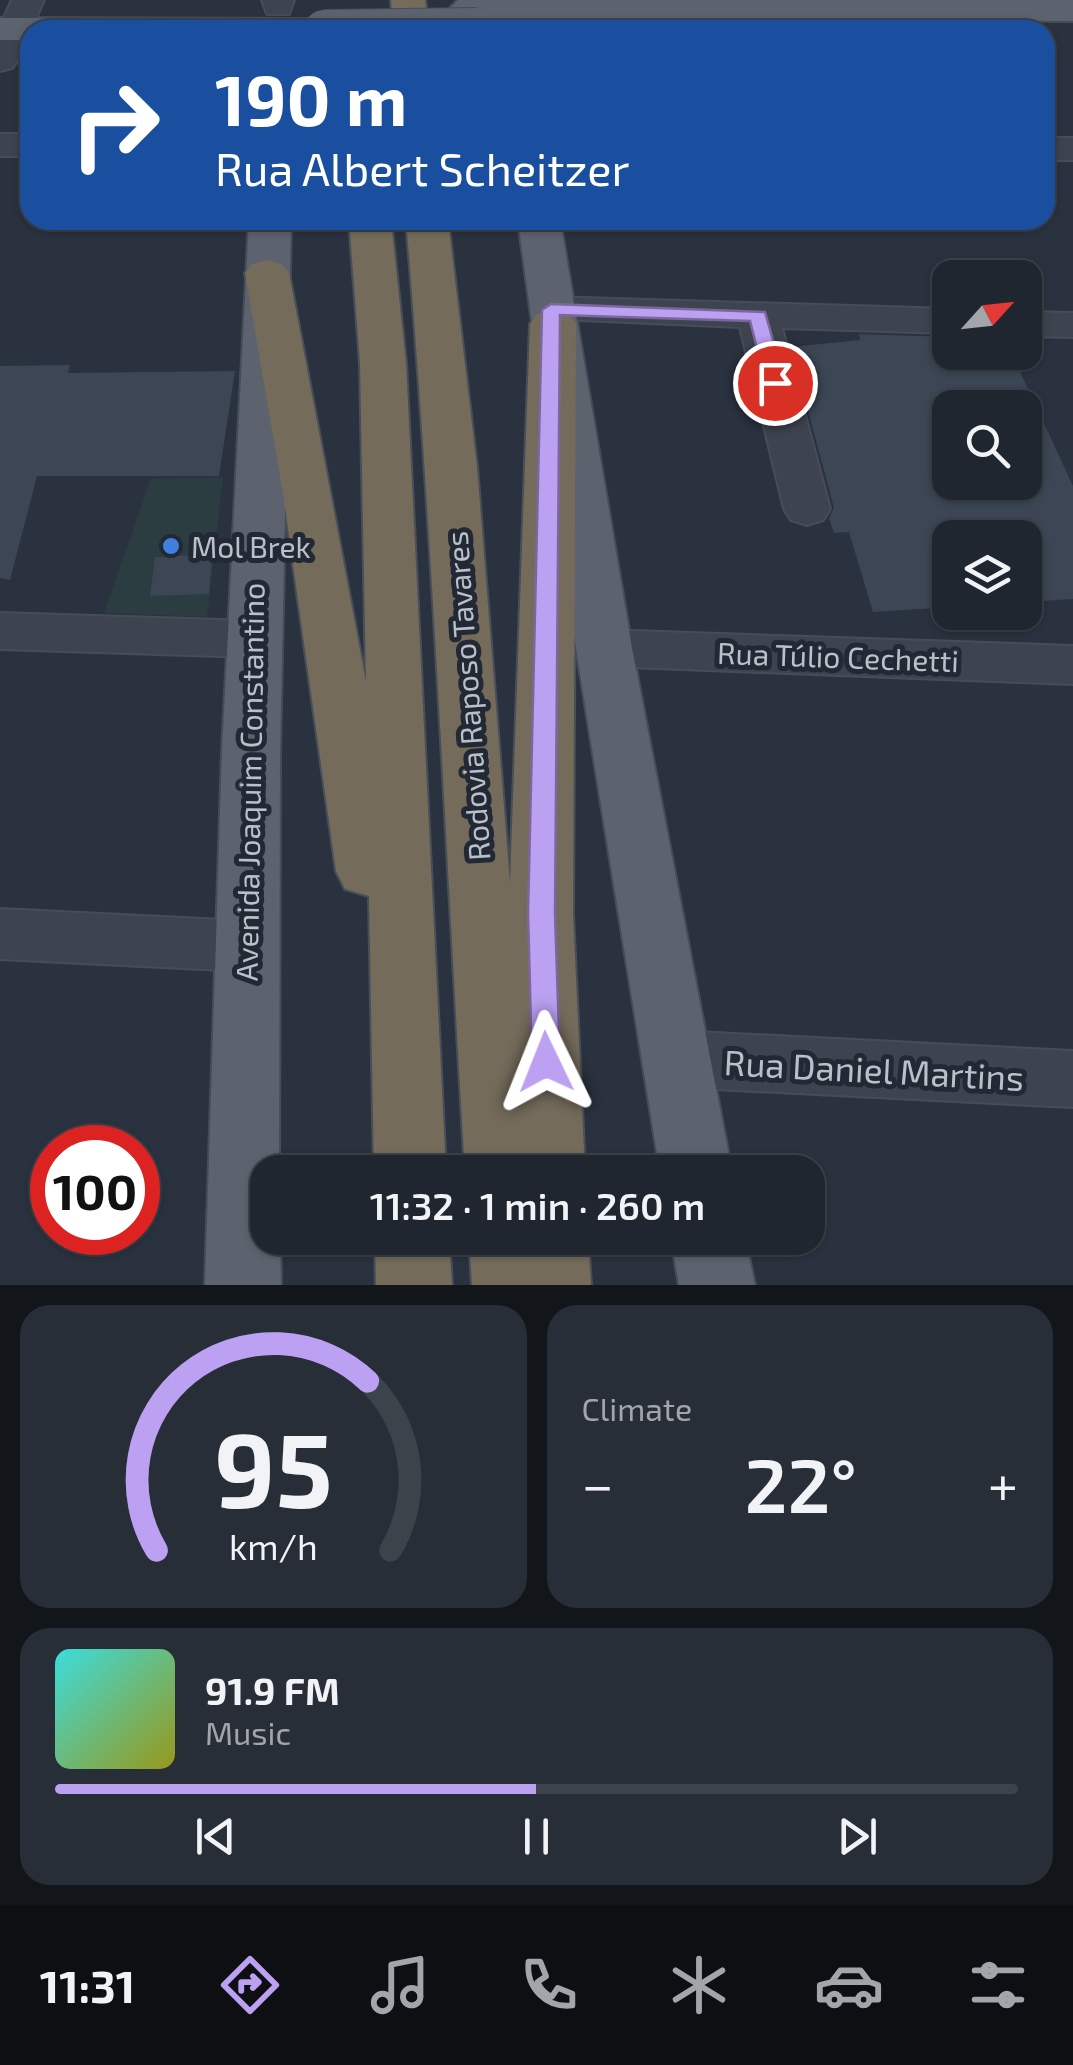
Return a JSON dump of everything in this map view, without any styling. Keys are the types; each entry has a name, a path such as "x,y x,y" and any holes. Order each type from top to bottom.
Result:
{"highway":[{"path":"371,230 383,363 406,1155"},
{"name":"Rodovia Raposo Tavares","path":"428,230 452,466 463,669 500,1155"},
{"path":"269,246 349,745 404,1155"},
{"path":"549,1155 542,914 552,317"},
{"path":"507,1255 510,1285"},
{"path":"552,1255 553,1285"}],"main road":[{"path":"33,20 220,0"},
{"path":"602,0 637,18"},
{"path":"184,6 277,17"},
{"path":"117,20 810,18 1073,10"},
{"path":"916,13 985,20"},
{"path":"540,230 604,648 693,1155"},
{"name":"Avenida Joaquim Constantino","path":"242,1285 244,946 269,246"},
{"path":"711,1255 717,1285"}],"street":[{"path":"758,316 807,509"},
{"path":"552,317 932,321"},
{"path":"1042,324 1073,325"},
{"path":"0,631 252,639"},
{"name":"Rua Túlio Cechetti","path":"604,648 1073,665"},
{"path":"0,934 244,946"},
{"name":"Rua Daniel Martins","path":"676,1060 1073,1079"}],"shaded area":[{"name":"Mol Brek","path":"223,477 207,617 104,613 151,479"}],"building":[{"path":"859,334 932,336 932,370 1019,370 1029,390 932,390 932,500 1042,500 1042,419 1073,486 1073,599 1042,601 1042,520 932,520 932,608 873,612 849,532 834,533 829,518 834,508 791,347 860,340"},
{"path":"70,365 68,373 235,371 219,476 37,476 10,580 0,578 0,366"},
{"path":"212,554 209,594 150,596 155,557"}],"place":[{"name":"Mol Brek","path":"171,546"}],"route":[{"path":"546,1062 542,914 551,310 758,316 775,383"}]}
